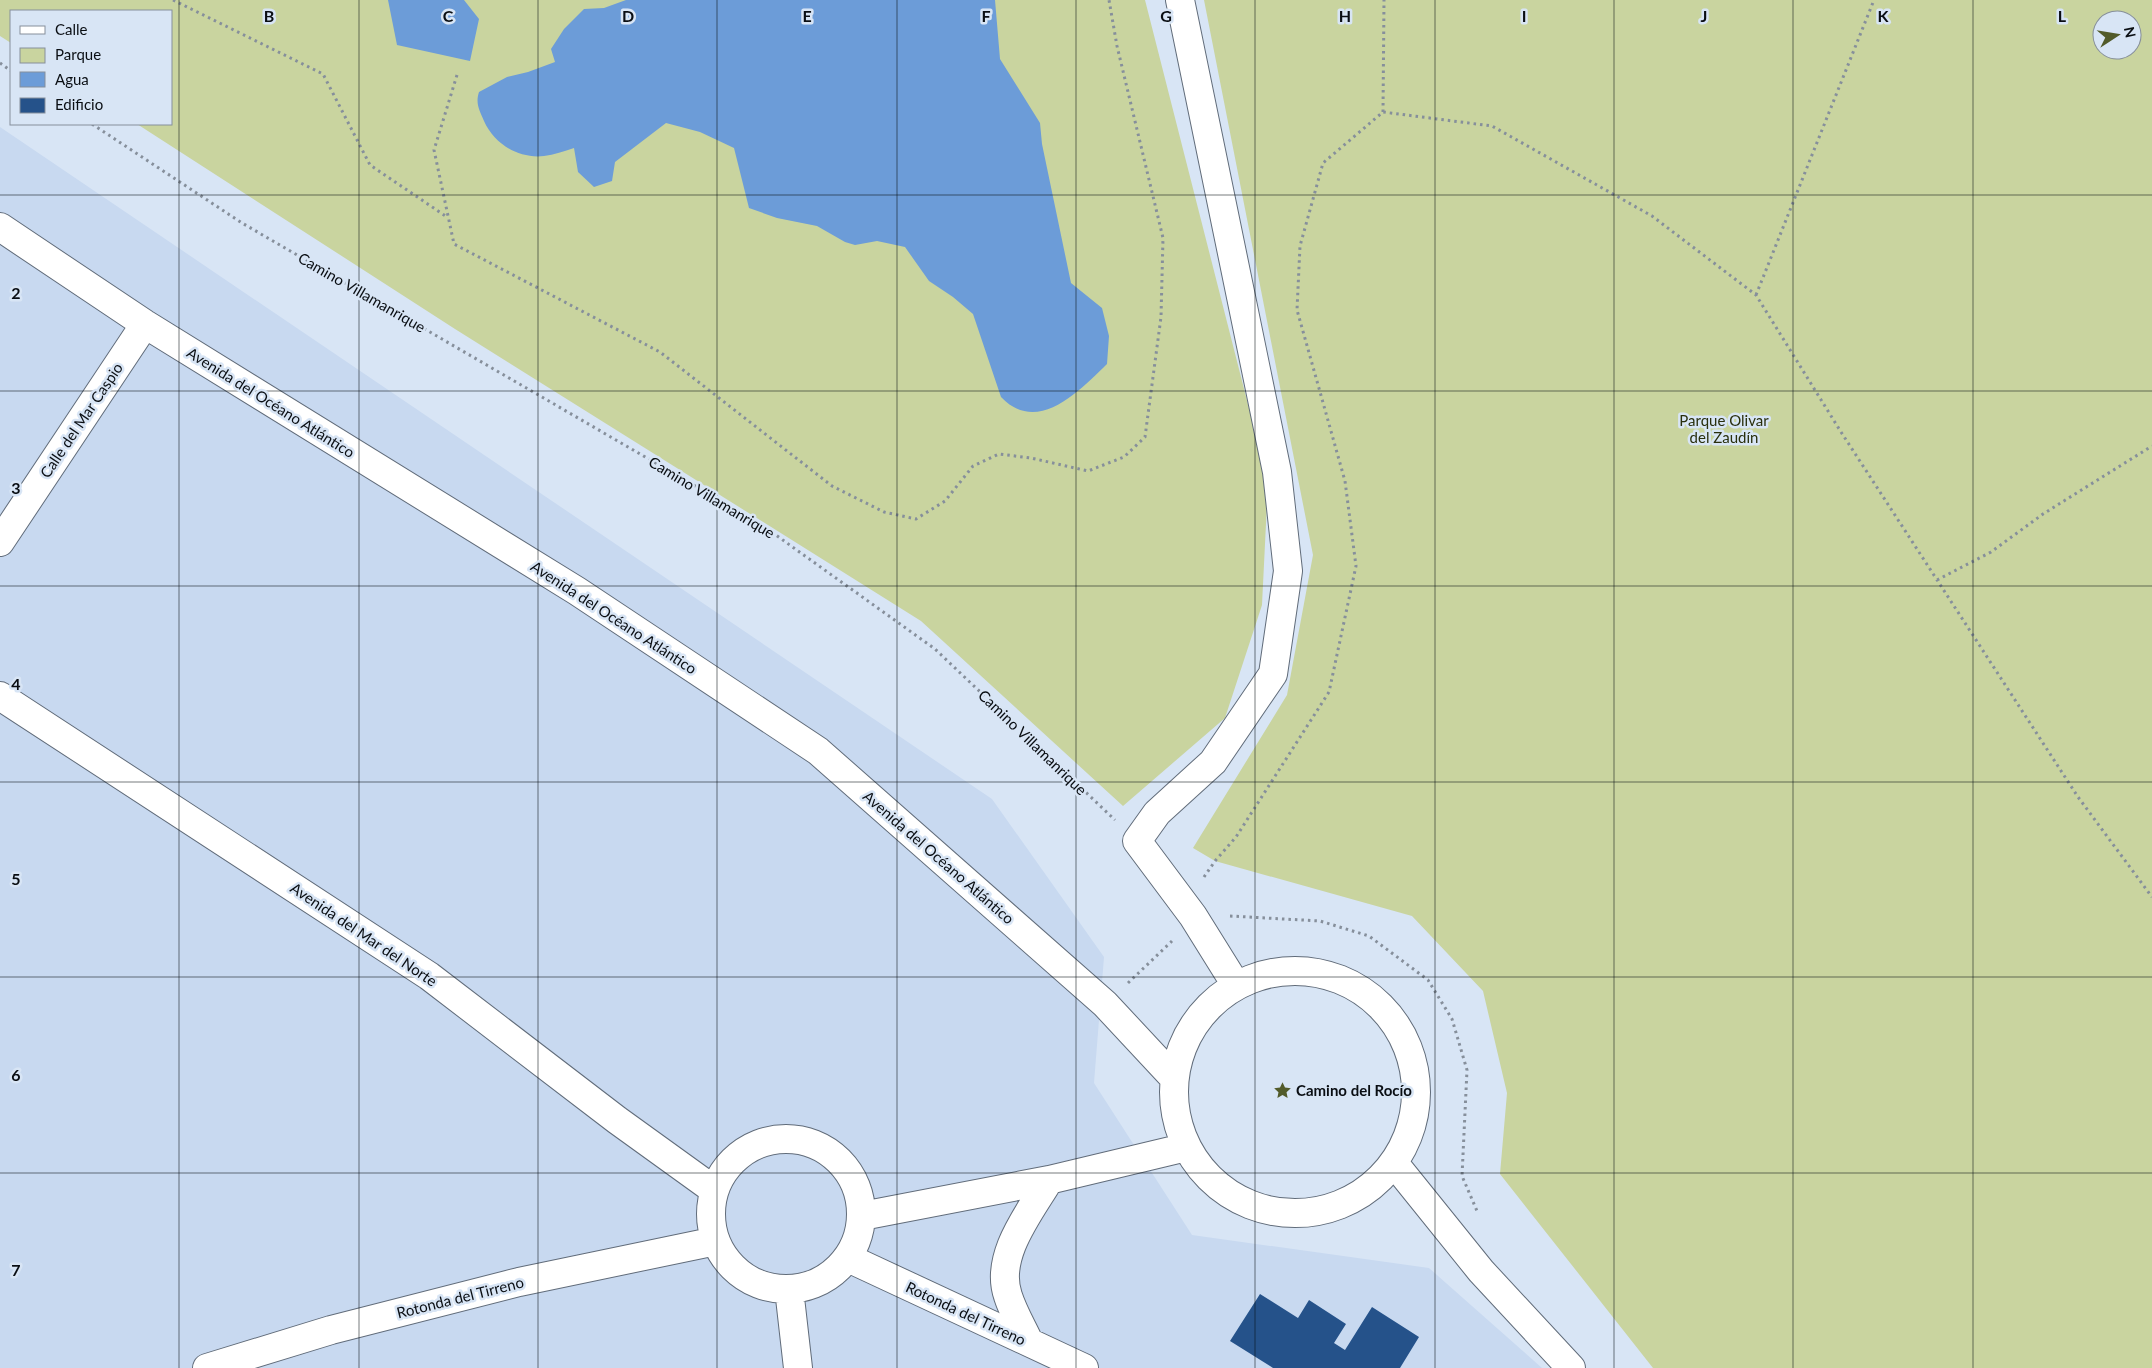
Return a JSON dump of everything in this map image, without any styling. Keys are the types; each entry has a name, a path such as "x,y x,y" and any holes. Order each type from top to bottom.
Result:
{"street":[{"path":"1180,0 1277,472 1288,571 1272,674 1213,762 1157,813 1137,841 1195,919 1236,985"},
{"name":"Avenida del Océano Atlántico","path":"0,227 145,324 577,591 818,751 1105,1004 1174,1078"},
{"name":"Calle del Mar Caspio","path":"0,542 145,324"},
{"name":"Avenida del Mar del Norte","path":"0,696 428,976 617,1120 714,1190"},
{"path":"1306,971 1341,979 1372,998 1396,1025 1412,1058 1416,1094 1411,1130 1394,1163 1370,1188 1339,1206 1304,1214 1269,1212 1235,1199 1207,1177 1187,1148 1175,1114 1174,1078 1184,1040 1206,1009 1236,985 1270,973 1306,971"},
{"path":"787,1138 811,1142 832,1153 848,1170 859,1192 862,1216 858,1238 848,1258 832,1274 811,1285 789,1290 766,1287 745,1277 728,1262 716,1241 710,1216 714,1190 725,1169 742,1152 764,1141 787,1138"},
{"path":"862,1216 1049,1180 1187,1148"},
{"path":"1394,1163 1481,1270 1571,1368"},
{"path":"1030,1342 1007,1295 1006,1269 1011,1243 1049,1180"},
{"name":"Rotonda del Tirreno","path":"207,1368 331,1330 519,1282 716,1241"},
{"name":"Rotonda del Tirreno","path":"848,1258 1084,1368"},
{"path":"789,1290 798,1368"}],"path":[{"path":"173,0 323,74 370,165 448,217"},
{"path":"457,75 434,150 454,244 660,352 832,486 884,512 916,519 945,501 973,466 999,454 1031,458 1088,471 1124,457 1145,437 1161,317 1163,238 1117,46 1109,0"},
{"path":"1383,112 1384,0"},
{"path":"1756,295 1874,0"},
{"path":"1323,163 1383,112 1492,126 1652,216 1756,295 1841,432 2078,797 2152,897"},
{"name":"Camino Villamanrique","path":"94,125 242,223 759,523 936,649 1137,841"},
{"path":"1937,580 1991,552 2043,514 2152,446"},
{"path":"1105,1004 1195,919 1235,915 1320,921 1369,936 1428,980 1452,1019 1467,1070 1462,1176 1477,1213"}],"shaded area":[{"path":"0,127 992,799 1104,957 1094,1083 1192,1235 1429,1268 1542,1368 0,1368"}],"green space":[{"path":"0,0 1145,0 1268,483 1262,605 1225,718 1123,806 921,621 455,329 139,125 172,125 172,10 10,10 10,42 0,36"},
{"name":"Parque Olivar del Zaudín","path":"1204,0 2152,0 2152,1368 1653,1368 1500,1174 1507,1093 1483,991 1412,916 1215,861 1193,848 1287,695 1313,555"}],"water":[{"path":"388,0 464,0 479,19 470,61 397,45"},
{"path":"626,0 995,0 1000,59 1040,123 1042,144 1071,283 1102,308 1109,336 1107,364 1084,386 1058,405 1044,411 1029,412 1015,408 1001,397 973,314 953,297 929,281 905,247 877,241 855,245 845,242 817,226 777,218 749,208 734,148 700,132 666,123 615,162 612,181 594,187 578,172 574,148 552,155 525,155 508,148 494,137 481,114 478,104 479,92 507,77 555,62 551,49 564,29 584,9 604,8"}],"building":[{"path":"1260,1294 1298,1318 1309,1300 1346,1324 1334,1343 1345,1350 1372,1307 1419,1337 1400,1368 1273,1368 1230,1341"}],"place":[{"name":"Camino del Rocío","path":"1282,1090"}]}
